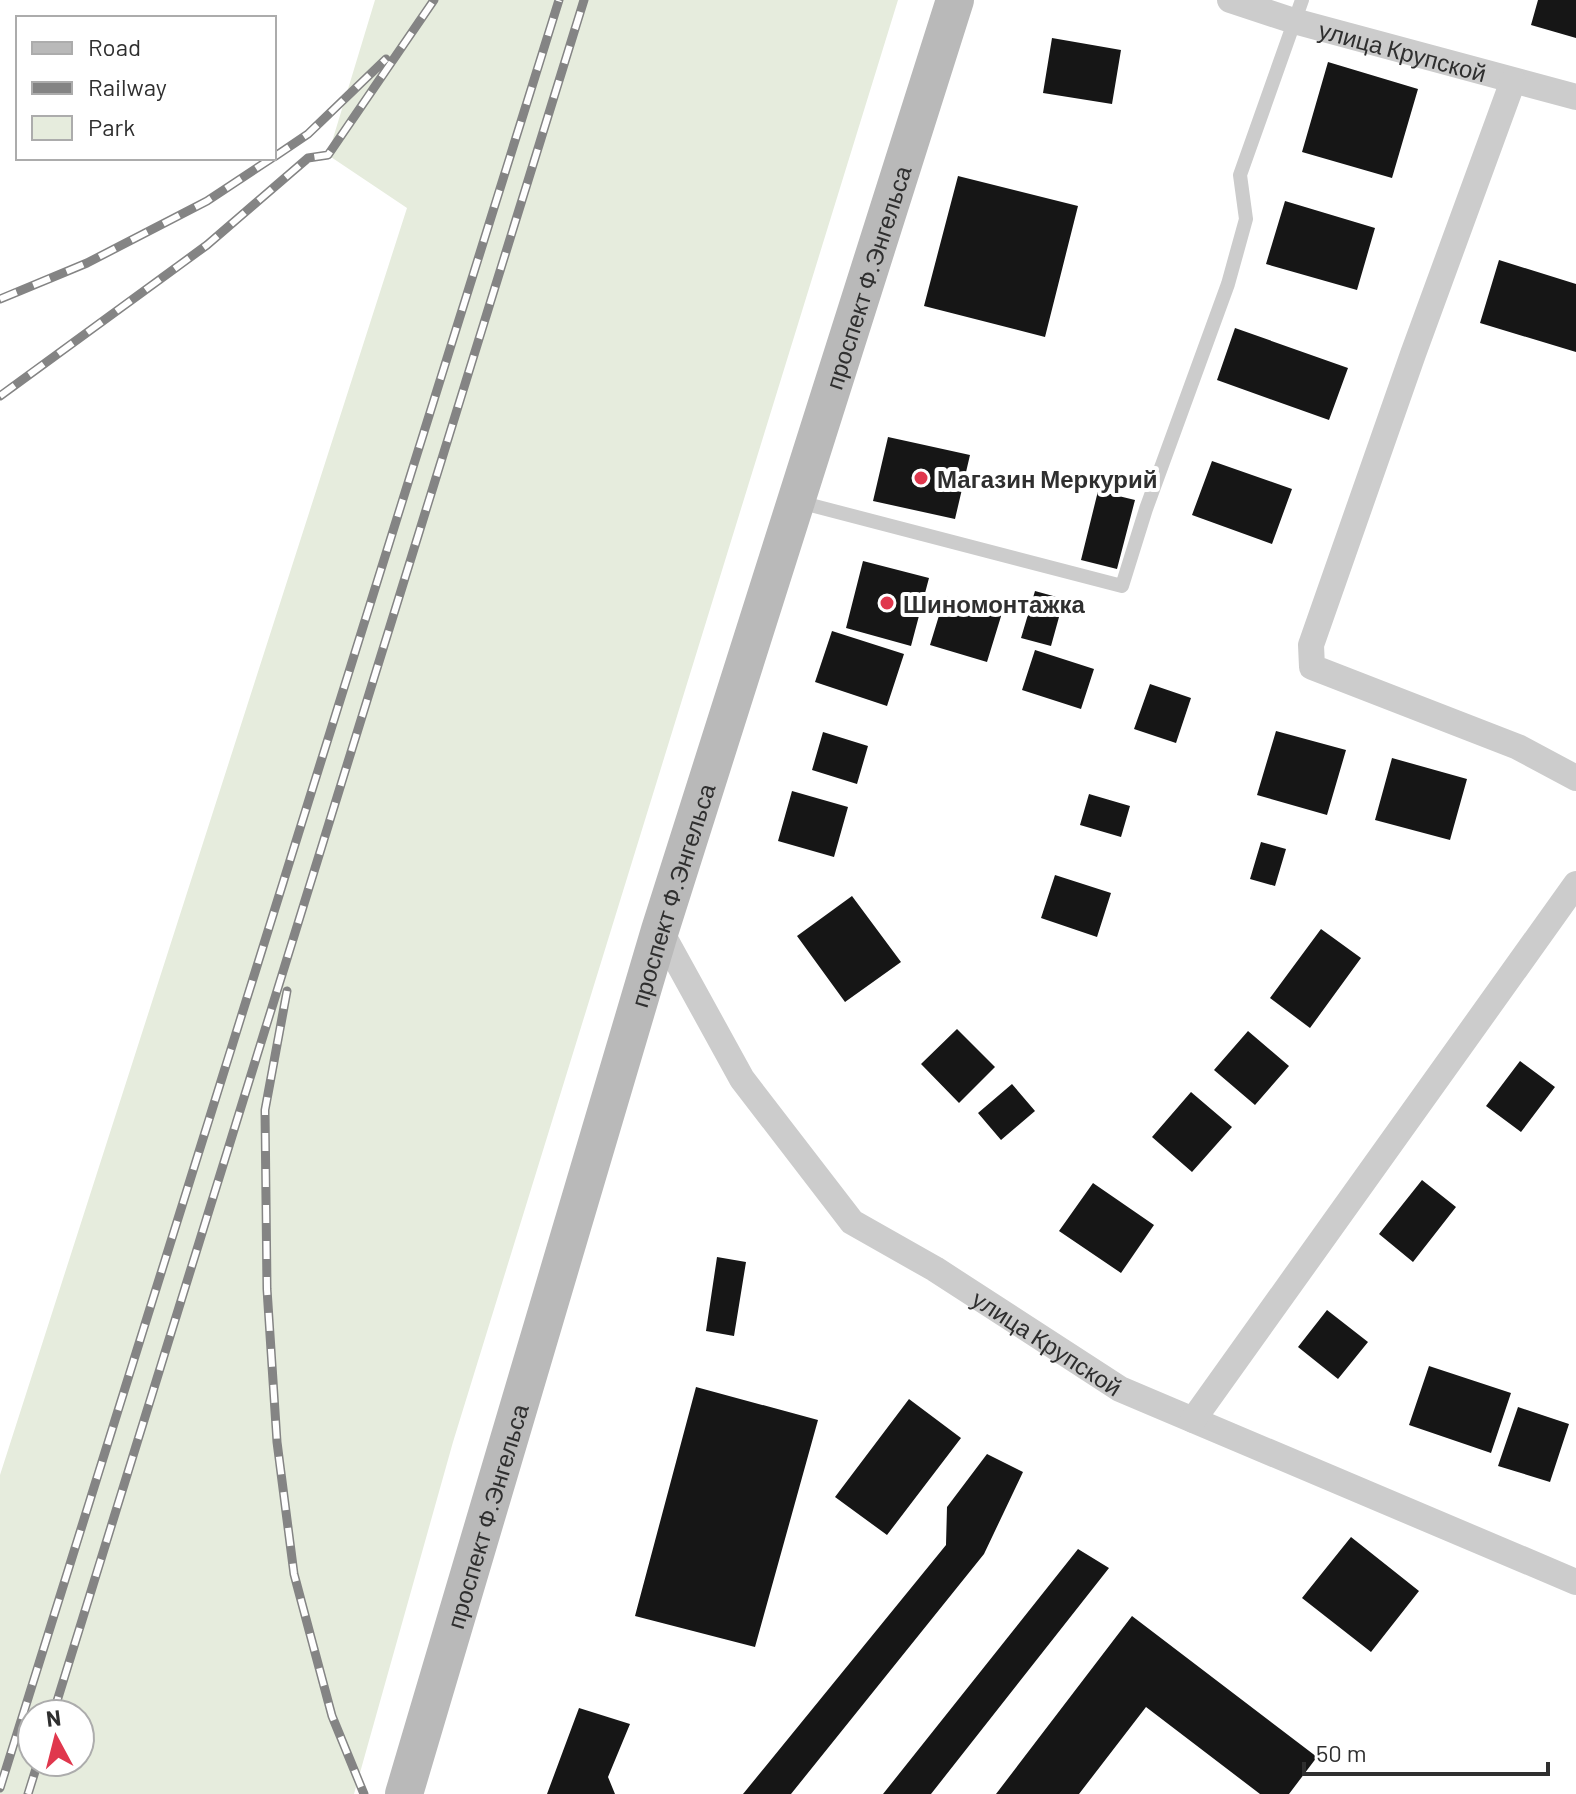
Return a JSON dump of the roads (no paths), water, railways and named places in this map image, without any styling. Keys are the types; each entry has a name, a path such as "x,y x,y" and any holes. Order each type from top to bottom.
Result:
{"street":[{"name":"проспект Ф.Энгельса","path":"404,1794 660,930 955,0"},
{"name":"улица Крупской","path":"1230,0 1298,10 1513,81 1576,97"},
{"path":"1513,81 1311,645 1312,667 1518,747 1576,778"},
{"path":"1193,1420 1576,884"},
{"name":"улица Крупской","path":"660,930 742,1079 852,1222 935,1269 1120,1389 1576,1582"}],"lane":[{"path":"796,501 1122,586 1151,496 1228,284 1246,219 1240,175 1298,10"}],"railway":[{"path":"0,396 207,245 308,158 328,155 434,0"},
{"path":"0,1788 559,0"},
{"path":"58,1698 584,0"},
{"path":"276,156 308,134 386,59"},
{"path":"0,299 87,263 207,201 269,160"},
{"path":"287,991 265,1110 267,1289 277,1442 294,1574 332,1716 364,1794"},
{"path":"28,1794 33,1778"}],"place":[{"name":"Магазин Меркурий","path":"921,478"},
{"name":"Шиномонтажка","path":"887,603"}]}
